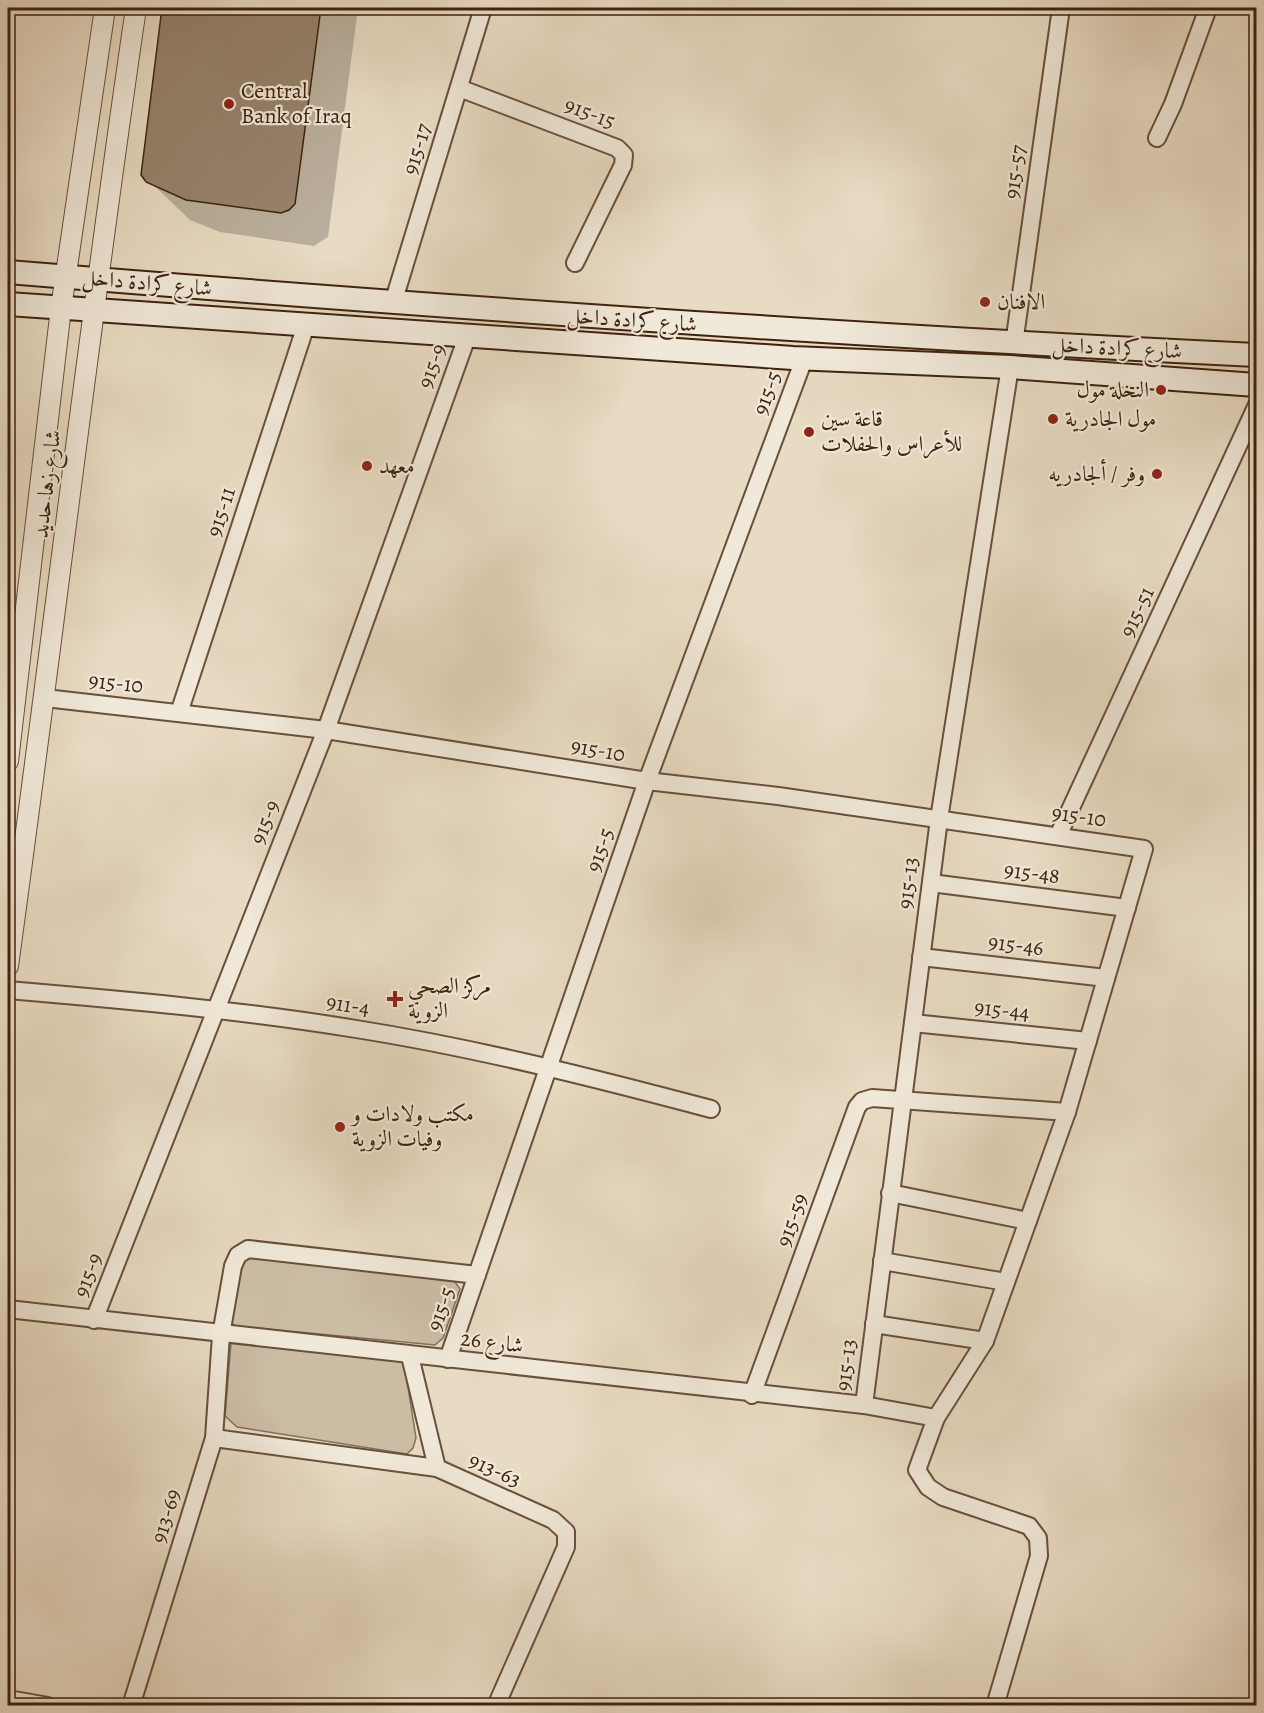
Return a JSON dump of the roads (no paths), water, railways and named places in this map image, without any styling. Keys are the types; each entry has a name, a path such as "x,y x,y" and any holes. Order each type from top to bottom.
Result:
{"main road":[{"name":"شارع كرادة داخل","path":"8,272 453,308 795,332 1257,355"},
{"name":"شارع كرادة داخل","path":"8,304 798,359 1010,367 1257,385"},
{"path":"453,308 459,336"},
{"path":"795,332 798,359"}],"street":[{"name":"شارع زها حديد","path":"8,761 12,692 61,308 105,8"},
{"name":"شارع زها حديد","path":"8,966 45,698 96,279 136,8"},
{"name":"915-17","path":"393,303 483,8"},
{"name":"915-57","path":"1014,344 1061,8"},
{"path":"1157,138 1173,104 1208,8"},
{"name":"915-15","path":"459,88 617,148 624,155 623,165 575,263"},
{"name":"915-11","path":"179,713 306,325"},
{"name":"915-9","path":"94,1320 326,730 459,336"},
{"name":"915-5","path":"448,1359 647,781 798,359"},
{"name":"915-13","path":"864,1406 939,819 1010,367"},
{"name":"915-51","path":"1058,836 1257,407"},
{"path":"12,692 45,698"},
{"name":"915-10","path":"45,698 326,730 647,781 939,819 1144,849 1127,908"},
{"name":"915-48","path":"931,883 1127,908"},
{"path":"995,1706 1039,1556 1038,1538 1029,1526 959,1504 928,1487 917,1470 936,1418 985,1341 1066,1112 1127,908"},
{"name":"915-46","path":"921,957 1106,978"},
{"name":"911-4","path":"8,990 215,1008 358,1029 549,1066 711,1109"},
{"name":"915-44","path":"913,1023 1088,1041"},
{"name":"915-59","path":"752,1395 857,1107 862,1101 872,1098 903,1099 1066,1112"},
{"path":"891,1193 1028,1221"},
{"name":"913-69","path":"131,1706 214,1438 221,1335 233,1266 238,1255 248,1249 477,1275"},
{"path":"882,1261 1006,1282"},
{"name":"شارع 26","path":"8,1309 221,1335 864,1406 936,1418"},
{"path":"874,1324 985,1341"},
{"path":"410,1356 437,1468"},
{"name":"913-63","path":"214,1438 437,1468 553,1520 566,1532 566,1547 496,1706"},
{"path":"8,1699 48,1706"}],"place":[{"name":"Central Bank of Iraq","path":"229,104"},
{"name":"الافنان","path":"985,302"},
{"name":"النخلة مول","path":"1161,390"},
{"name":"مول الجادرية","path":"1053,419"},
{"name":"قاعة سين للأعراس والحفلات","path":"809,432"},
{"name":"معهد","path":"367,466"},
{"name":"وفر / ألجادريه","path":"1157,474"},
{"name":"مركز الصحي الزوية","path":"395,999"},
{"name":"مكتب ولادات و وفيات الزوية","path":"340,1127"}]}
